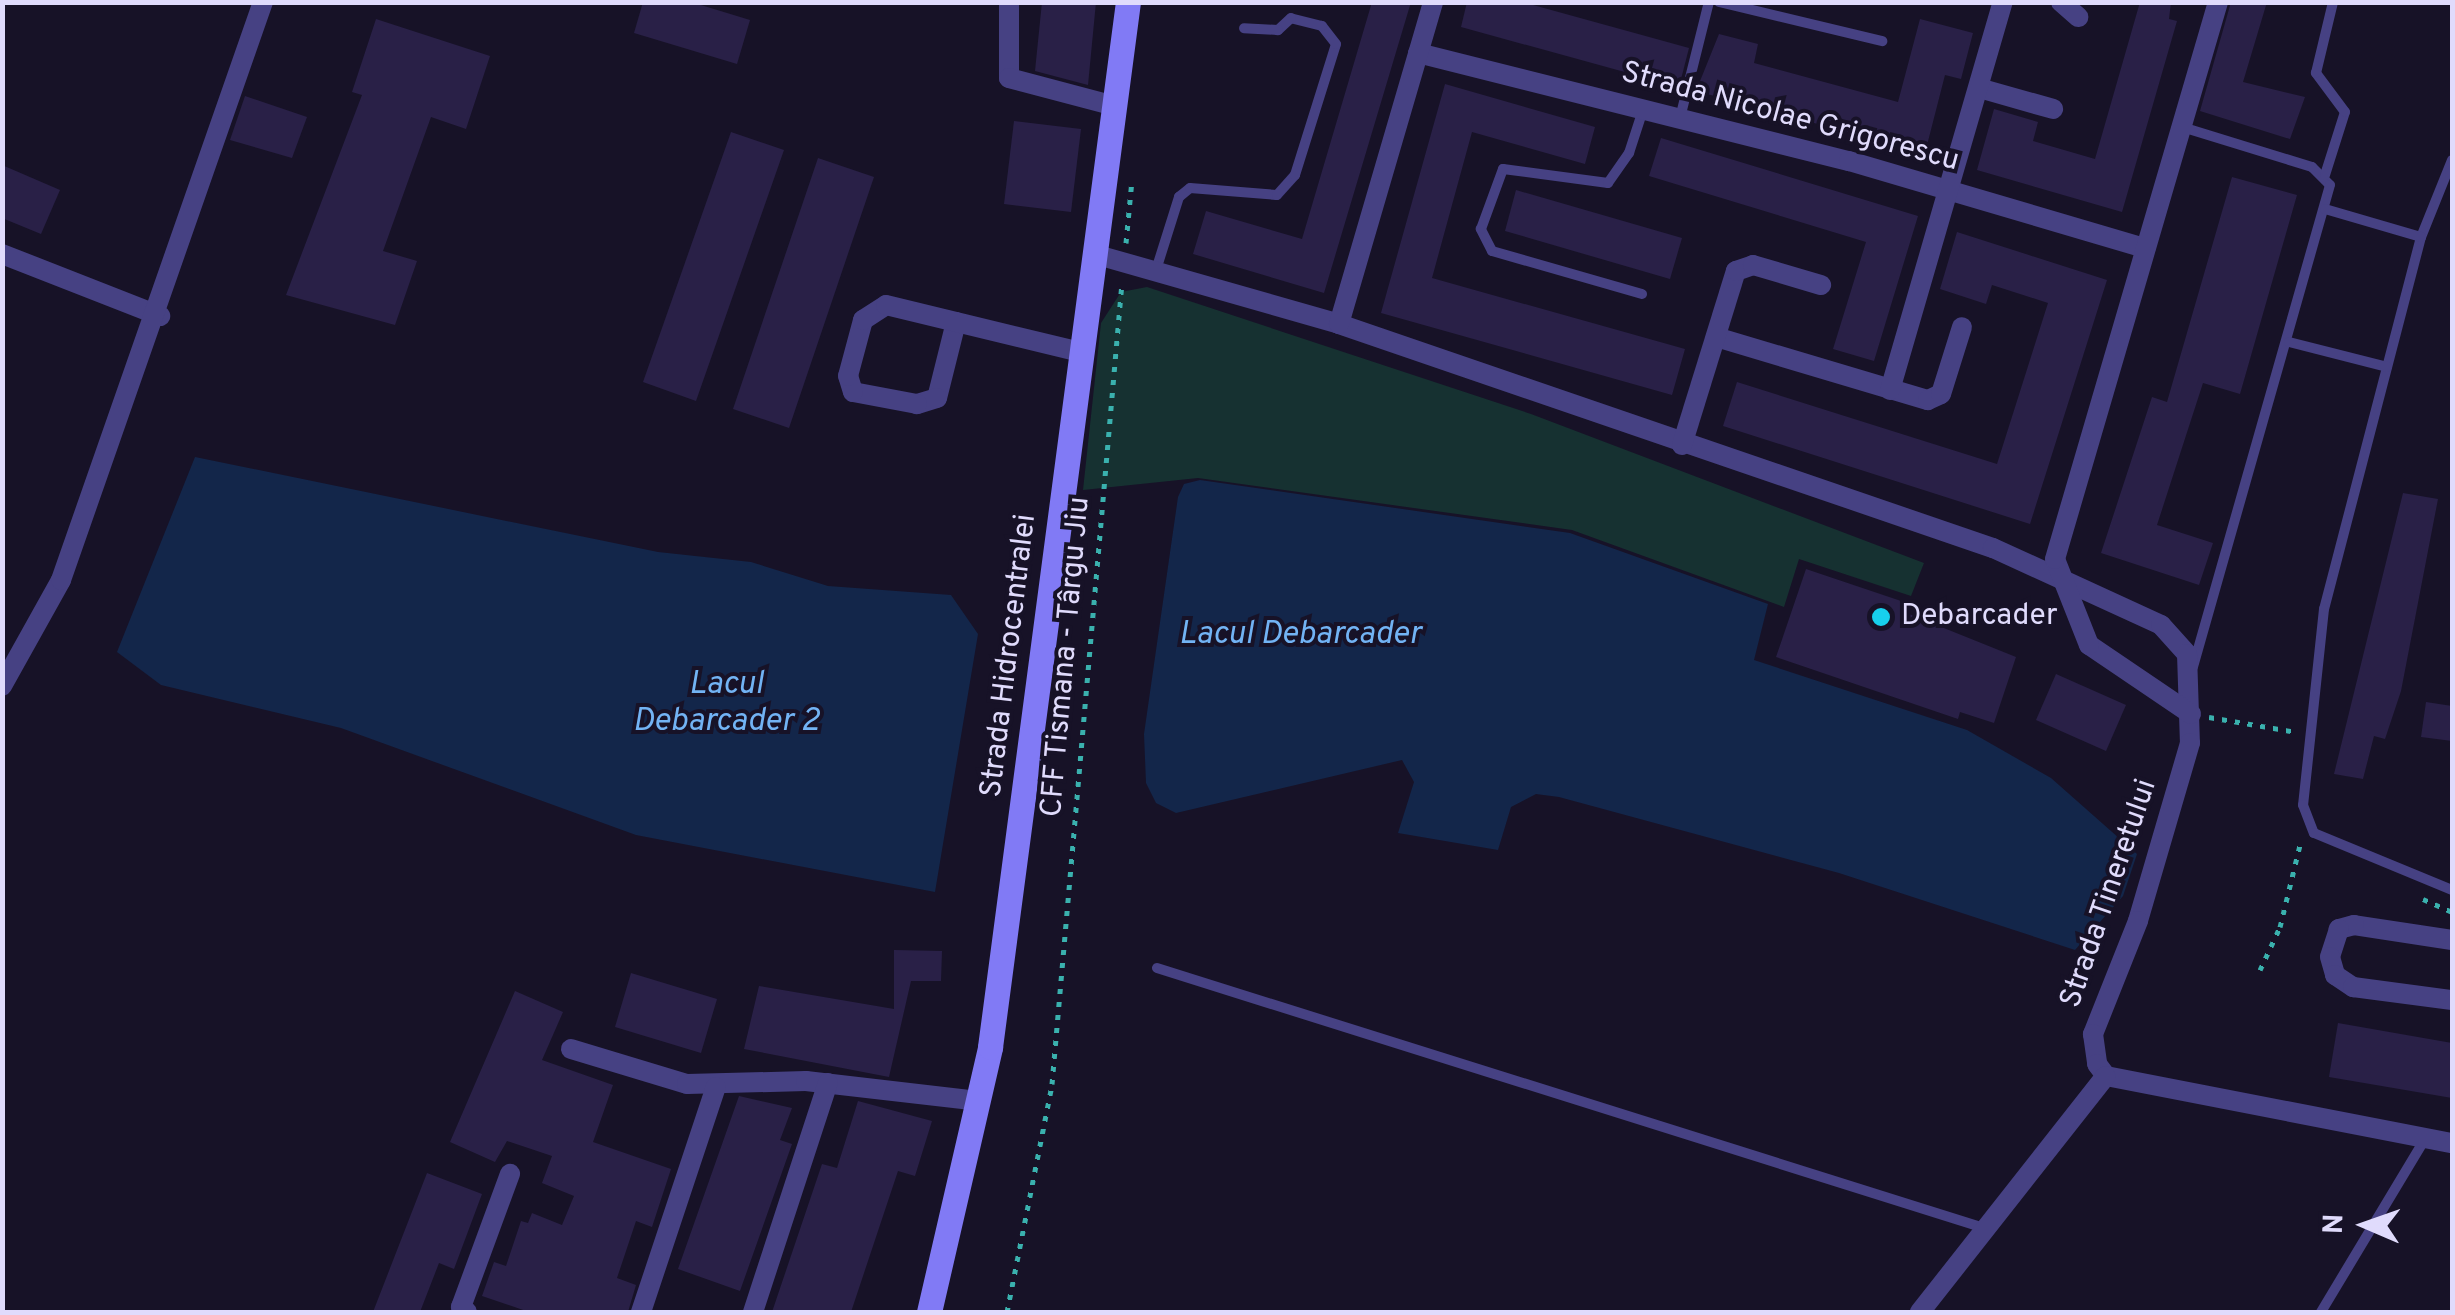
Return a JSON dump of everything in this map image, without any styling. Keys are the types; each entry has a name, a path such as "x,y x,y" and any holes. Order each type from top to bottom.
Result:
{"street":[{"path":"2,686 61,580 160,316 263,2"},
{"path":"1009,2 1009,78 1115,106"},
{"name":"Strada Hidrocentralei","path":"929,1312 978,1101 1128,2"},
{"path":"1339,324 1433,2"},
{"path":"1890,390 2002,2"},
{"path":"2061,2 2078,17"},
{"path":"2191,714 2096,654 2064,583 2056,541 2218,2"},
{"name":"Strada Nicolae Grigorescu","path":"1418,53 1948,189 2145,248"},
{"path":"1979,88 2053,108"},
{"path":"2,254 160,316"},
{"name":"Strada Tineretului","path":"1094,254 1339,324 1682,445 1994,548 2161,625 2178,639 2191,672 2191,714 2178,803 2093,1034 2106,1076"},
{"path":"1682,445 1743,266 1821,285"},
{"path":"956,322 937,398 917,404 853,392 848,376 873,311 886,305 1081,352"},
{"path":"1716,337 1890,390 1936,399 1962,326"},
{"path":"2452,940 2354,926 2339,930 2330,957 2335,975 2354,986 2452,1000"},
{"path":"571,1048 716,1086 828,1083 978,1101"},
{"path":"1920,1312 2106,1076 2452,1142"},
{"path":"753,1312 828,1083"},
{"path":"641,1312 716,1086"},
{"path":"466,1312 465,1294 510,1174"}],"lane":[{"path":"1680,119 1709,2"},
{"path":"1719,2 1882,41"},
{"path":"2191,672 2326,210 2325,176 2345,112 2316,72 2333,2"},
{"path":"1156,270 1179,197 1190,188 1277,195 1295,174 1336,44 1322,26 1292,18 1278,30 1244,28"},
{"path":"1642,110 1620,174 1608,183 1503,169 1482,229 1492,251 1642,294"},
{"path":"2181,127 2325,176"},
{"path":"2452,160 2422,238 2324,608 2309,734 2304,823 2452,890"},
{"path":"2326,210 2422,238"},
{"path":"2289,342 2387,367"},
{"path":"1157,968 1984,1228"},
{"path":"2320,1312 2426,1138"}],"path":[{"name":"CFF Tismana - Târgu Jiu","path":"1006,1312 1052,1084 1132,172"},
{"path":"2191,714 2309,734"},
{"path":"2260,970 2280,928 2304,823"}],"green space":[{"path":"1147,287 1531,414 1924,563 1911,596 1799,559 1784,607 1572,530 1198,478 1083,490 1101,323 1121,292"}],"water":[{"name":"Lacul Debarcader 2","path":"195,457 658,552 751,562 828,586 951,595 978,634 935,892 636,835 341,728 161,685 117,652"},
{"name":"Lacul Debarcader","path":"1200,480 1570,533 1768,604 1754,660 1967,730 2051,778 2137,854 2123,896 2075,950 1839,873 1559,797 1536,794 1511,807 1498,850 1398,833 1414,782 1402,760 1176,813 1156,803 1146,783 1144,734 1178,497 1184,484"}],"building":[{"path":"643,2 691,2 750,20 737,64 634,33"},
{"path":"1042,2 1096,2 1088,85 1035,71"},
{"path":"1372,2 1411,2 1324,293 1193,254 1206,211 1302,239"},
{"path":"1467,2 1522,2 1689,48 1679,87 1461,27"},
{"path":"2140,2 2171,2 2169,19 2177,21 2122,212 1977,170 1994,109 2038,122 2033,141 2095,159"},
{"path":"2231,2 2267,2 2243,82 2305,97 2290,139 2200,111"},
{"path":"376,19 490,56 466,129 431,117 383,251 417,261 395,325 286,295 362,95 352,92"},
{"path":"1920,19 1973,33 1961,79 1945,75 1925,153 1696,91 1719,34 1758,44 1754,63 1898,102"},
{"path":"1445,84 1595,127 1585,164 1472,132 1432,278 1685,349 1672,395 1381,313"},
{"path":"245,96 307,117 292,158 230,140"},
{"path":"1014,121 1081,129 1071,212 1004,204"},
{"path":"731,132 784,150 696,401 643,382"},
{"path":"1661,138 1918,216 1874,361 1833,349 1866,242 1649,176"},
{"path":"818,158 874,177 789,428 733,409"},
{"path":"2,165 60,190 41,234 2,218"},
{"path":"2232,177 2297,195 2240,394 2203,383 2157,525 2213,543 2199,585 2101,553 2152,397 2167,402"},
{"path":"1516,190 1682,238 1670,279 1505,231"},
{"path":"1957,232 2107,280 2030,524 1723,426 1737,382 1997,464 2048,303 1992,285 1986,304 1940,289"},
{"path":"2403,493 2438,499 2401,691 2385,739 2374,736 2363,779 2334,774"},
{"path":"1806,569 1907,603 1904,612 2016,657 1994,723 1960,712 1958,719 1776,657"},
{"path":"2056,674 2126,705 2106,751 2036,720"},
{"path":"2426,702 2452,706 2452,741 2421,737"},
{"path":"894,950 942,951 941,981 911,981 889,1077 744,1049 759,986 894,1009"},
{"path":"631,973 717,999 701,1053 615,1027"},
{"path":"515,991 563,1012 542,1060 613,1085 593,1142 671,1169 652,1227 636,1221 617,1278 636,1285 628,1312 529,1312 482,1296 494,1262 506,1266 521,1221 528,1223 532,1213 562,1225 574,1196 542,1183 552,1156 507,1141 495,1162 450,1142"},
{"path":"2338,1023 2452,1043 2452,1098 2329,1077"},
{"path":"739,1096 792,1108 780,1140 792,1144 740,1291 678,1269"},
{"path":"858,1101 932,1121 915,1176 898,1171 851,1312 772,1312 822,1164 837,1168"},
{"path":"427,1173 482,1194 454,1269 439,1263 420,1312 373,1312"}],"place":[{"name":"Debarcader","path":"1881,617"}]}
